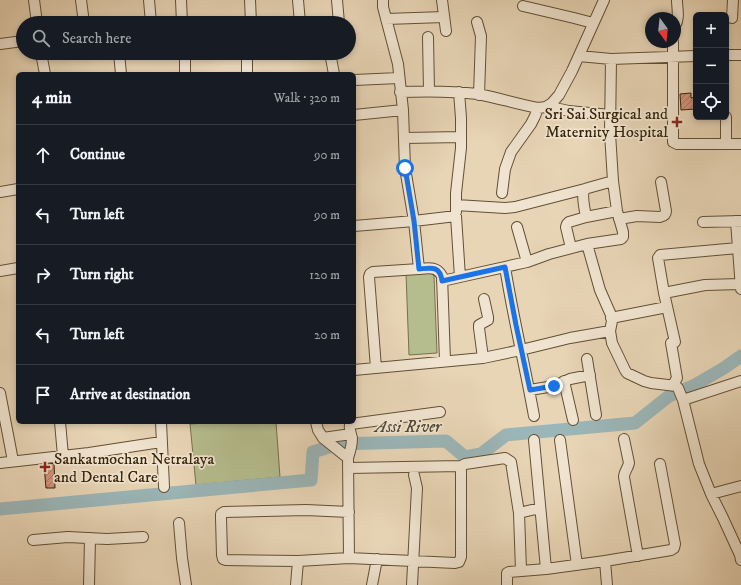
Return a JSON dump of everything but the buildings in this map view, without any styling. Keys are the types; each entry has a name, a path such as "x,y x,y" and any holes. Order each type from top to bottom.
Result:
{"street":[{"path":"34,0 36,16"},
{"path":"81,0 83,16"},
{"path":"149,0 150,16"},
{"path":"181,0 182,16"},
{"path":"250,0 251,16"},
{"path":"298,0 299,16"},
{"path":"337,0 338,16"},
{"path":"382,0 398,64 403,110 405,168 414,221 419,269"},
{"path":"442,0 446,31"},
{"path":"400,92 459,92 538,108 546,107 559,95 572,71 604,0"},
{"path":"677,0 678,12"},
{"path":"732,18 733,0"},
{"path":"523,6 593,23"},
{"path":"386,19 444,17"},
{"path":"477,22 481,36 479,95"},
{"path":"428,37 429,91"},
{"path":"0,44 16,42"},
{"path":"673,48 673,142 677,144 741,144"},
{"path":"729,55 741,55"},
{"path":"579,56 611,59 693,56"},
{"path":"442,281 527,262 549,254 587,244 623,237 613,181 610,115 611,59"},
{"path":"42,60 45,72"},
{"path":"120,60 121,72"},
{"path":"185,60 185,72"},
{"path":"247,60 247,72"},
{"path":"331,60 334,72"},
{"path":"356,80 399,78"},
{"path":"459,92 461,148 456,216 460,276"},
{"path":"552,103 555,108 569,111 610,115"},
{"path":"502,193 505,169 511,152 531,124 538,108"},
{"path":"356,115 403,110"},
{"path":"726,120 726,144"},
{"path":"404,138 461,137"},
{"path":"456,205 505,208 515,207 613,181"},
{"path":"571,248 566,227 569,222 586,217 618,215 664,216 666,211 661,182"},
{"path":"0,192 16,189"},
{"path":"585,189 583,196 586,217"},
{"path":"356,226 456,216"},
{"path":"703,222 739,221 738,248 741,290"},
{"path":"517,227 527,262"},
{"path":"587,244 600,290 609,308 612,343 622,366 627,373 644,382 679,392 741,381"},
{"path":"738,248 660,255 658,258 658,263 668,307 679,392 700,464 711,494 741,560"},
{"path":"505,267 534,416"},
{"path":"0,270 16,268"},
{"path":"376,368 369,277 373,272 430,268 436,269 440,272 442,281 444,361"},
{"path":"664,292 705,285 740,284"},
{"path":"483,358 479,325 488,320 484,299"},
{"path":"611,318 668,307"},
{"path":"356,370 483,358 570,338 610,331"},
{"path":"587,359 596,415"},
{"path":"530,390 554,386 570,379 590,375"},
{"path":"564,382 573,420"},
{"path":"0,393 13,461"},
{"path":"356,423 440,412"},
{"path":"60,424 63,456"},
{"path":"161,424 164,487"},
{"path":"316,424 318,430 325,440 347,457 461,466 465,464 505,458 511,462 519,513 521,570"},
{"path":"349,558 347,457 351,436 349,428 351,424"},
{"path":"325,440 351,436"},
{"path":"624,439 629,463 624,473 624,477 638,556"},
{"path":"534,440 546,569"},
{"path":"560,440 577,565"},
{"path":"0,462 63,456 161,442"},
{"path":"507,585 507,573 509,572 546,569 605,561 671,550 674,548 675,544 660,464"},
{"path":"349,512 306,510 224,512 221,514 223,559 298,561 349,558 459,562 461,550 461,466"},
{"path":"412,585 417,488 414,475"},
{"path":"711,494 741,486"},
{"path":"519,513 540,508"},
{"path":"178,523 186,585"},
{"path":"33,540 61,538 143,537"},
{"path":"89,585 90,538"},
{"path":"372,585 377,559"},
{"path":"296,585 298,561"},
{"path":"605,561 607,585"}],"green space":[{"path":"425,271 434,275 437,353 409,355 406,273"},
{"path":"190,424 276,424 280,477 196,485"}],"waterway":[{"name":"Assi River","path":"0,509 311,480 313,452 338,444 446,441 465,457 481,454 506,435 635,423 669,396 693,386 741,356"}],"place":[{"name":"Sri Sai Surgical and Maternity Hospital","path":"677,122"},
{"name":"Sankatmochan Netralaya and Dental Care","path":"45,467"}],"route":[{"path":"405,168 414,221 419,269 436,269 440,272 442,281 505,267 530,390 554,386"}]}
